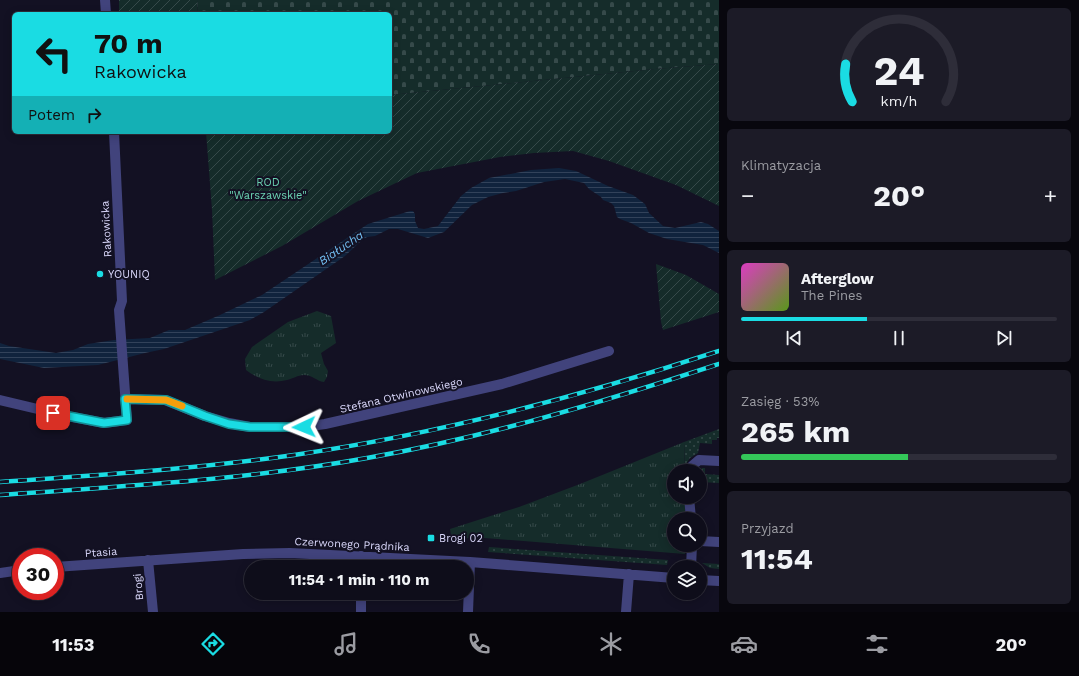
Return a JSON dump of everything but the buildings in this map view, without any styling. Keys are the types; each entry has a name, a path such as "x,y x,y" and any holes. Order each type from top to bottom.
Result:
{"street":[{"path":"105,0 106,12"},
{"name":"Rakowicka","path":"0,400 66,416 104,423 127,420 119,310 122,301 114,134"},
{"name":"Stefana Otwinowskiego","path":"125,399 166,400 229,424 250,427 304,427 325,424 502,384 609,351"},
{"path":"694,464 699,460 719,461"},
{"path":"707,541 719,542"},
{"name":"Czerwonego Prądnika","path":"148,560 267,553 434,560"},
{"name":"Ptasia","path":"64,566 148,560"},
{"name":"Brogi","path":"148,560 153,612"},
{"name":"Czerwonego Prądnika","path":"474,562 667,577"},
{"path":"0,573 12,571"},
{"path":"626,612 629,574"},
{"path":"707,580 719,581"},
{"path":"361,600 361,612"},
{"path":"468,600 468,612"}],"green space":[{"path":"119,0 197,0 198,12 119,12"},
{"path":"197,0 719,0 719,64 392,95 392,12 198,12"},
{"name":"ROD \"Warszawskie\"","path":"719,64 719,206 676,185 609,161 573,151 534,153 500,157 417,173 358,201 282,246 215,280 212,210 206,134 392,134 392,95"},
{"path":"656,264 686,275 719,294 719,312 663,330"},
{"path":"317,311 331,316 336,343 321,353 328,371 324,382 304,375 281,381 270,381 255,376 246,370 245,359 252,347 288,322"},
{"path":"719,429 719,438 717,438 717,440 712,440 712,444 700,443 698,453 690,458 686,464 684,442"},
{"path":"684,442 685,464 667,464 667,504 685,504 685,512 667,512 667,552 685,552 685,554 472,537 456,541 451,535 450,529 519,507"},
{"path":"707,474 719,475 719,483 707,482"},
{"path":"489,547 668,560 667,565 488,552"},
{"path":"707,563 719,564 719,569 707,566"}],"water":[{"name":"Białucha","path":"559,168 576,171 608,186 633,195 645,204 649,213 663,226 675,228 701,222 708,224 719,231 719,253 703,245 667,239 649,233 620,219 617,217 614,206 611,203 603,200 584,183 565,179 544,182 516,191 488,197 472,205 444,232 428,238 398,229 389,229 375,236 367,237 345,256 250,320 164,349 98,365 44,368 0,359 0,343 9,346 56,353 73,350 88,344 114,340 150,338 169,330 185,330 262,295 368,224 413,211 418,228 424,229 438,226 461,196 471,188 489,178 531,170"}],"railway":[{"path":"0,482 220,464 294,455 348,446 455,425 561,399 719,351"},
{"path":"0,495 230,477 322,466 367,458 456,440 501,429 632,392 719,364"}],"slow traffic":[{"path":"127,399 144,398 166,400 182,406"}],"place":[{"name":"YOUNIQ","path":"100,274"},
{"name":"Brogi 02","path":"431,538"}],"route":[{"path":"53,413 104,423 127,420 125,399 144,398 166,400 229,424 250,427 304,427"}]}
